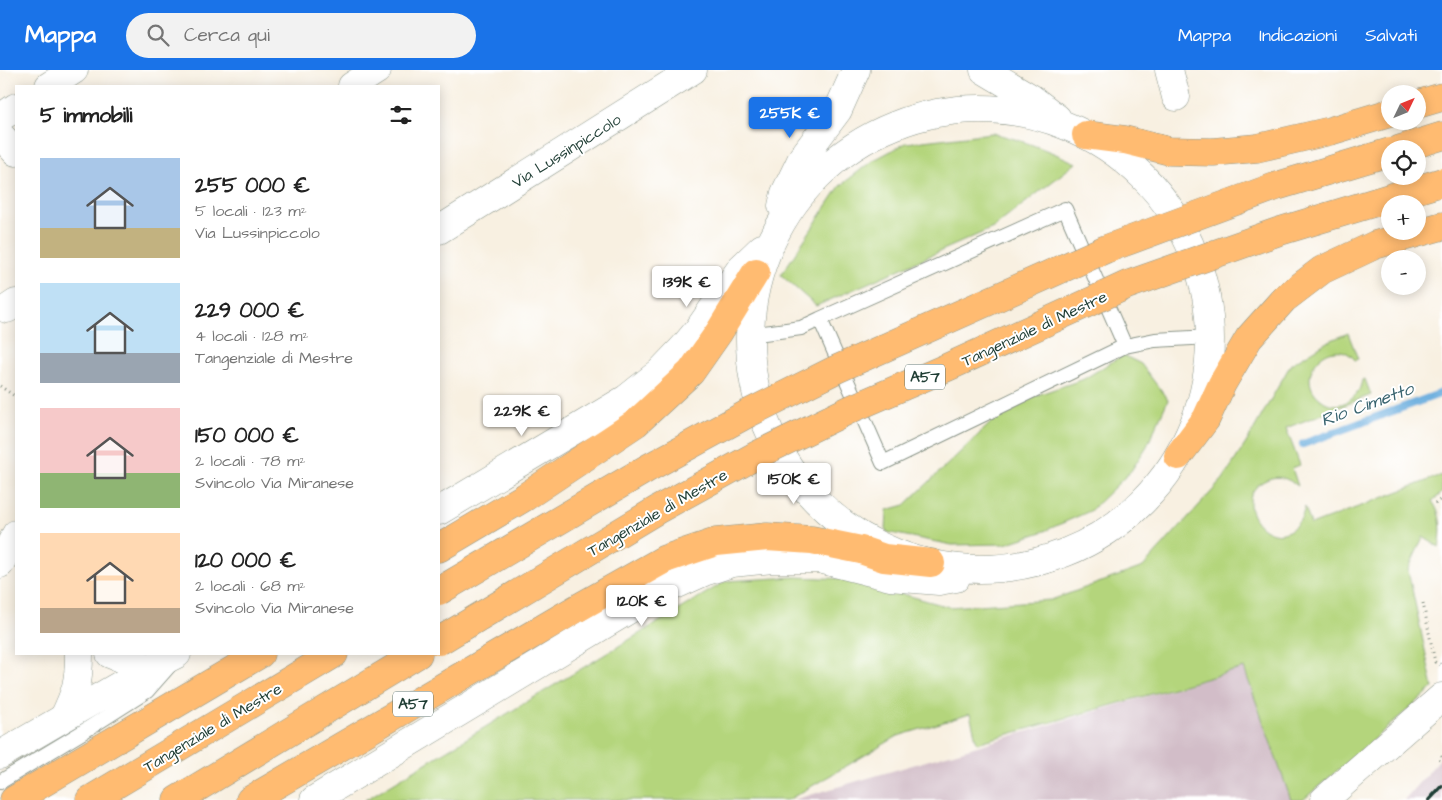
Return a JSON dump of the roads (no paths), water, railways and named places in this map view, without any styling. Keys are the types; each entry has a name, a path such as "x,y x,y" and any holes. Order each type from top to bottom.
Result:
{"highway":[{"path":"1426,102 1442,97"},
{"path":"1076,130 1169,151 1213,152 1257,148 1330,131 1381,116"},
{"path":"1426,141 1442,136"},
{"name":"A57","path":"440,590 648,468 747,414 838,369 1106,249 1277,186 1381,155"},
{"name":"Tangenziale di Mestre","path":"440,640 657,510 757,455 852,409 1127,285 1277,232 1442,182"},
{"path":"1178,456 1206,418 1222,384 1249,338 1284,299 1322,270 1375,245 1442,226"},
{"path":"440,547 525,497 636,423 691,372 756,272"},
{"name":"A57","path":"250,800 665,559 716,542 767,537 812,540 861,550 884,558 931,563"},
{"path":"14,800 258,655"},
{"name":"Tangenziale di Mestre","path":"90,800 332,655"},
{"name":"A57","path":"176,800 416,655"}],"street":[{"path":"50,85 74,70"},
{"path":"354,85 377,70"},
{"name":"Via Lussinpiccolo","path":"440,229 693,70"},
{"path":"856,70 838,110 802,158 785,193 773,235 756,272 750,335 753,372 761,409 776,443 796,475 821,503 853,530 890,550 931,563 996,572"},
{"path":"314,800 653,595 704,572 732,563 782,559 819,559 890,577 939,581 1035,565 1069,552 1100,535 1130,513 1156,486 1178,456 1196,418 1206,378 1210,337 1206,296 1194,256 1176,219 1151,186 1120,157 1076,130 1032,98 984,70"},
{"path":"1169,70 1176,98"},
{"path":"0,118 15,108"},
{"path":"440,511 626,399 660,372 698,330 740,268 773,235 797,200 821,172 850,148 883,130 918,117 955,110 992,109 1029,114 1076,130"},
{"path":"0,135 15,151"},
{"path":"64,717 74,698 79,677 78,655"},
{"path":"112,655 135,664 151,667"},
{"path":"0,754 175,655"},
{"path":"1324,800 1442,697"}],"lane":[{"path":"750,335 801,328 1065,210 1125,346"},
{"path":"820,319 883,463 1125,346 1155,340 1210,337"},
{"path":"0,782 81,734 147,690 180,655"}],"waterway":[{"name":"Rio Cimetto","path":"1303,444 1442,393"}],"railway":[{"path":"1429,800 1442,786"}]}
